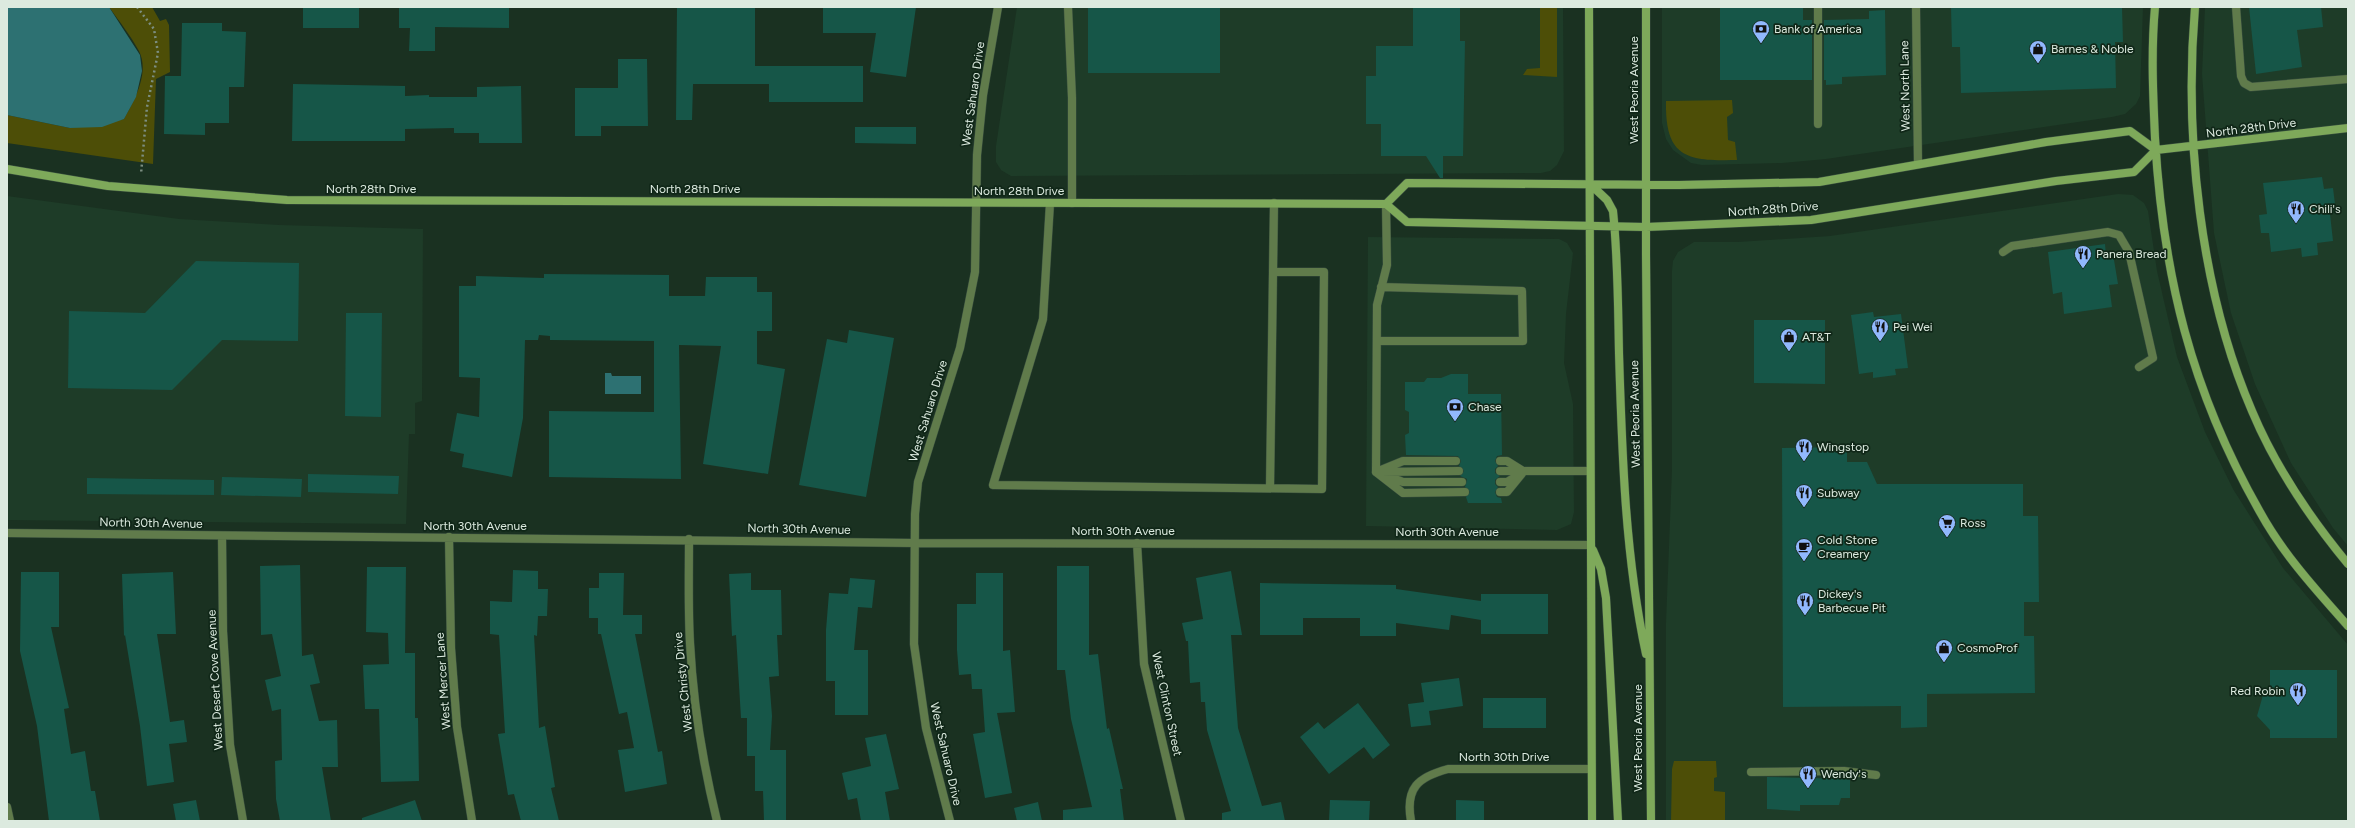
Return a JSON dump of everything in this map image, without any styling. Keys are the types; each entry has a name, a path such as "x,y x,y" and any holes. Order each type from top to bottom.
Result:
{"street":[{"name":"West Sahuaro Drive","path":"950,821 926,728 914,644 914,543 918,482 960,348 975,272 977,155 983,95 998,7"},
{"path":"1068,7 1072,98 1072,203"},
{"path":"1589,7 1588,226 1592,821"},
{"name":"West Peoria Avenue","path":"1646,7 1646,227 1651,821"},
{"path":"1818,7 1818,124"},
{"name":"West North Lane","path":"1916,7 1918,164"},
{"path":"2154,7 2152,42 2158,196 2171,277 2180,320 2205,397 2260,513 2289,556 2348,626"},
{"path":"2195,7 2192,48 2192,102 2195,146 2202,222 2218,308 2240,380 2252,412 2292,488 2348,564"},
{"path":"2236,7 2241,76 2244,83 2251,87 2348,79"},
{"name":"North 28th Drive","path":"7,169 101,185 287,200 348,202 1386,204 1407,222 1646,227 1777,223 1876,211 2056,181 2134,172 2156,150 2348,128"},
{"name":"North 28th Drive","path":"1386,204 1407,183 1773,184 1819,182 2046,142 2130,131 2156,150"},
{"path":"1588,183 1607,200 1614,211 1623,458 1638,617 1650,673"},
{"path":"1050,203 1043,319 993,485 1322,489 1324,272 1273,272"},
{"path":"1270,488 1274,203"},
{"path":"1376,472 1377,305 1387,265 1386,204"},
{"path":"2003,252 2012,246 2108,232 2119,235 2129,252 2153,358 2139,367"},
{"path":"1377,341 1522,341 1522,291 1381,287"},
{"path":"1376,472 1403,461 1456,461"},
{"path":"1500,461 1507,461 1524,471"},
{"path":"1376,472 1459,471"},
{"path":"1500,471 1590,471"},
{"path":"1500,482 1507,482 1524,471"},
{"path":"1500,492 1507,492 1524,471"},
{"path":"1376,472 1403,482 1462,482"},
{"path":"1376,472 1403,493 1465,492"},
{"name":"North 30th Avenue","path":"7,533 689,539 914,543 1591,545"},
{"name":"West Desert Cove Avenue","path":"222,536 223,631 230,745 243,821"},
{"name":"West Mercer Lane","path":"449,537 451,648 456,711 472,821"},
{"name":"West Christy Drive","path":"689,539 690,644 695,695 702,748 717,821"},
{"name":"West Clinton Street","path":"1137,543 1144,664 1181,821"},
{"path":"1591,545 1601,569 1606,598 1618,821"},
{"name":"North 30th Drive","path":"1411,821 1409,804 1412,791 1419,780 1434,773 1448,769 1592,769"},
{"path":"1751,772 1844,771 1876,775"},
{"path":"7,807 10,821"}],"path":[{"path":"136,7 154,29 158,53 147,107 140,189"}],"shaded area":[{"path":"109,7 152,7 160,21 166,19 169,25 170,72 156,79 153,164 7,143 7,115 70,128 124,119 136,95 142,77 142,60 139,51"},
{"path":"1017,7 1563,7 1564,151 1557,165 1550,171 1541,173 1011,176 1001,170 996,162 996,146"},
{"path":"1540,7 1557,7 1557,77 1523,75 1527,69 1540,68"},
{"path":"1662,7 2143,7 2140,96 2136,104 2125,114 2112,117 1826,159 1782,163 1702,165 1691,163 1673,150 1666,139 1662,123"},
{"path":"2205,7 2348,7 2348,546 2333,528 2291,463 2255,384 2231,313 2214,233 2202,74"},
{"path":"1732,100 1733,113 1727,117 1728,140 1735,142 1737,160 1692,157 1682,152 1675,145 1670,134 1667,120 1666,101"},
{"path":"2118,194 2133,195 2144,203 2148,211 2157,271 2177,357 2205,432 2233,489 2283,568 2348,645 2348,821 1666,821 1666,623 1672,470 1672,271 1673,261 1678,252 1694,242 1738,242 1830,236"},
{"path":"7,196 179,219 279,225 423,229 422,401 415,403 415,434 409,434 406,524 7,520"},
{"path":"1368,237 1559,239 1567,243 1573,253 1566,314 1564,363 1573,404 1574,512 1571,524 1557,530 1366,526"},
{"path":"1674,761 1716,761 1717,777 1714,778 1714,791 1725,792 1725,821 1671,821 1672,769"}],"water":[{"path":"7,7 109,7 140,55 142,71 136,97 124,119 102,127 70,128 7,115"},
{"path":"605,373 611,373 612,376 641,376 641,394 605,394"}],"building":[{"path":"303,7 359,7 359,28 303,28"},
{"path":"399,7 509,7 509,28 435,27 435,51 409,51 410,28 399,28"},
{"path":"677,7 755,7 755,66 863,66 863,102 769,102 769,84 693,84 692,120 676,120"},
{"path":"823,7 916,7 906,77 870,72 876,33 823,33"},
{"path":"1088,7 1220,7 1220,73 1088,73"},
{"path":"1413,7 1460,7 1460,41 1465,41 1463,156 1443,156 1443,178 1440,178 1426,156 1381,156 1381,124 1366,124 1366,76 1376,76 1376,46 1413,46"},
{"name":"Bank of America","path":"1720,7 1803,7 1803,20 1812,20 1812,80 1720,80"},
{"name":"Barnes & Noble","path":"1951,7 2122,7 2123,42 2115,42 2116,88 1961,93 1960,47 1952,47"},
{"path":"2249,7 2321,7 2323,27 2297,30 2302,67 2256,74"},
{"path":"1885,10 1886,75 1842,77 1842,84 1826,85 1826,80 1824,80 1824,20 1869,19 1869,11"},
{"path":"182,23 222,23 222,31 246,32 244,87 229,87 229,123 205,123 205,135 164,134 165,76 181,76"},
{"path":"618,59 647,59 648,126 601,126 601,136 575,136 575,88 618,88"},
{"path":"293,84 405,86 405,96 429,95 429,97 477,97 477,87 521,86 522,143 479,143 479,133 454,133 454,128 405,129 405,141 292,141"},
{"path":"855,127 916,127 916,144 855,143"},
{"name":"Chili's","path":"2322,177 2324,189 2333,188 2335,204 2329,205 2333,241 2317,243 2318,255 2302,257 2301,248 2271,252 2269,233 2261,233 2259,215 2267,214 2263,183"},
{"name":"Panera Bread","path":"2105,244 2106,255 2113,254 2118,284 2109,285 2112,307 2064,314 2062,292 2053,294 2048,252"},
{"path":"196,261 299,263 298,341 222,340 172,390 68,388 69,311 145,313"},
{"path":"544,274 669,275 669,296 705,296 706,277 757,277 757,292 772,292 772,331 757,331 757,364 785,369 768,474 703,464 721,346 679,345 681,479 549,477 549,411 654,412 654,341 550,340 550,336 539,335 538,340 525,340 523,418 512,477 462,467 464,454 450,451 457,413 479,417 480,378 459,377 459,286 476,286 476,276 544,278"},
{"name":"Pei Wei","path":"1873,312 1874,317 1901,314 1908,368 1895,369 1896,375 1873,378 1873,372 1859,374 1851,315"},
{"path":"346,313 382,313 381,417 345,416"},
{"name":"AT&T","path":"1754,320 1825,320 1825,384 1754,383"},
{"path":"849,330 894,338 866,497 799,485 827,339 847,343"},
{"name":"Chase","path":"1451,374 1468,374 1468,394 1501,394 1502,455 1497,456 1495,461 1498,466 1495,469 1495,473 1500,476 1495,480 1495,484 1498,487 1495,492 1497,497 1501,498 1502,503 1468,503 1466,497 1470,492 1465,487 1467,479 1460,476 1464,471 1459,466 1461,461 1458,456 1406,455 1405,435 1409,433 1409,412 1405,410 1405,382 1424,382 1427,378 1441,378"},
{"path":"1847,447 1847,462 1867,462 1877,484 2023,484 2023,516 2038,516 2039,602 2024,602 2024,636 2034,636 2035,693 1927,694 1927,727 1901,728 1901,706 1783,707 1782,448"},
{"path":"308,474 399,476 398,494 308,492"},
{"path":"222,477 302,479 301,497 221,495"},
{"path":"87,478 214,480 214,495 87,494"},
{"path":"300,565 302,656 313,654 320,683 310,685 319,721 337,720 338,767 322,767 331,821 280,821 276,799 275,761 282,760 281,709 272,711 265,680 281,676 272,634 261,635 260,566"},
{"path":"1057,566 1089,566 1089,655 1098,654 1107,729 1109,728 1123,789 1120,789 1124,821 1063,821 1063,810 1092,807 1071,719 1065,670 1057,670"},
{"path":"367,567 406,567 405,653 415,653 415,718 418,718 419,781 381,782 379,709 365,709 363,665 389,664 388,633 366,632"},
{"path":"513,570 538,571 538,589 548,589 547,616 538,616 537,636 534,635 539,728 545,726 555,787 551,788 559,821 521,821 514,794 508,795 498,734 505,733 499,635 490,634 490,601 512,602"},
{"path":"1231,571 1242,635 1231,635 1238,728 1262,806 1281,802 1285,821 1222,821 1222,813 1231,811 1207,730 1205,702 1201,702 1200,682 1190,683 1188,641 1186,641 1182,623 1203,619 1196,578"},
{"path":"21,572 59,572 59,627 51,627 69,708 64,709 71,754 85,751 91,791 95,791 100,821 49,821 37,726 20,651"},
{"path":"173,572 176,634 157,634 170,722 184,720 187,742 169,744 174,782 147,786 140,726 125,635 124,636 122,574"},
{"path":"599,573 624,573 623,615 642,615 642,634 635,634 658,752 662,751 667,784 625,792 618,750 634,748 627,712 619,714 601,634 598,634 598,618 589,618 589,588 599,588"},
{"path":"751,573 751,590 781,590 782,635 777,635 779,676 769,677 772,716 770,750 786,750 786,821 764,821 763,791 755,791 755,756 747,756 747,718 741,718 736,635 732,636 729,574"},
{"path":"976,573 1003,573 1003,651 1010,650 1015,712 997,713 1012,793 985,798 973,734 985,732 982,689 972,689 971,674 959,675 957,650 957,604 976,604"},
{"path":"850,578 875,580 872,608 858,607 854,650 868,650 868,715 835,715 835,681 826,681 826,630 829,593 848,594"},
{"path":"1260,583 1396,585 1396,589 1481,601 1481,594 1548,594 1548,634 1481,634 1481,620 1451,615 1449,630 1396,623 1396,636 1360,636 1360,618 1303,618 1303,635 1260,635"},
{"name":"Red Robin","path":"2270,670 2337,670 2337,738 2270,738 2270,730 2257,716 2263,695 2270,692"},
{"path":"1459,678 1463,706 1429,711 1431,725 1411,727 1408,704 1424,702 1421,683"},
{"path":"1483,698 1546,698 1546,728 1483,728"},
{"path":"1358,703 1390,745 1373,759 1364,747 1329,774 1300,737 1318,722 1324,729"},
{"path":"886,734 899,789 885,792 890,821 861,821 857,798 848,800 842,773 871,766 865,738"},
{"name":"Wendy's","path":"1767,777 1850,779 1850,798 1841,798 1839,805 1800,805 1800,811 1767,809"},
{"path":"196,800 200,821 176,821 173,804"},
{"path":"415,800 422,821 362,821 362,818"},
{"path":"1330,800 1370,801 1369,821 1329,821"},
{"path":"1456,800 1484,801 1484,821 1456,821"},
{"path":"1038,802 1042,821 1017,821 1014,808"}],"place":[{"name":"Bank of America","path":"1761,44"},
{"name":"Barnes & Noble","path":"2038,64"},
{"name":"Chili's","path":"2296,224"},
{"name":"Panera Bread","path":"2083,269"},
{"name":"Pei Wei","path":"1880,342"},
{"name":"AT&T","path":"1789,352"},
{"name":"Chase","path":"1455,422"},
{"name":"Wingstop","path":"1804,462"},
{"name":"Subway","path":"1804,508"},
{"name":"Ross","path":"1947,538"},
{"name":"Cold Stone Creamery","path":"1804,562"},
{"name":"Dickey's Barbecue Pit","path":"1805,616"},
{"name":"CosmoProf","path":"1944,663"},
{"name":"Red Robin","path":"2298,706"},
{"name":"Wendy's","path":"1808,789"}]}
